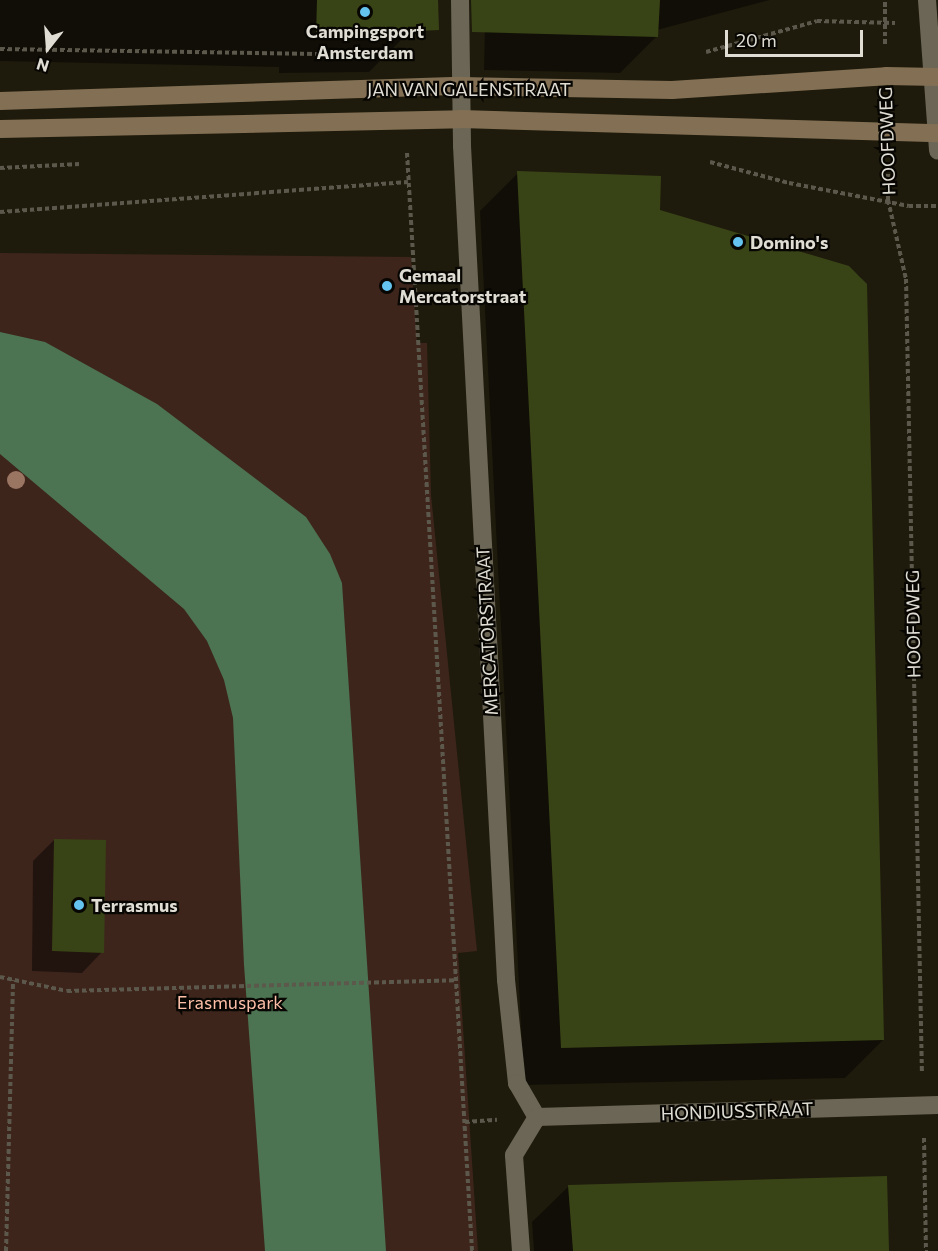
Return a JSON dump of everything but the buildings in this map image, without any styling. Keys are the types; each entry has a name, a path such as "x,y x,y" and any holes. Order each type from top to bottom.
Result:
{"main road":[{"name":"JAN VAN GALENSTRAAT","path":"0,101 460,86 672,90 886,76 935,77"},
{"name":"JAN VAN GALENSTRAAT","path":"0,129 461,119 888,132 937,139"}],"street":[{"name":"MERCATORSTRAAT","path":"460,0 461,119 506,980 517,1083 537,1117"},
{"path":"927,0 935,77 937,139"},
{"name":"HONDIUSSTRAAT","path":"537,1117 931,1105"},
{"path":"521,1251 514,1155 537,1117"}],"path":[{"name":"HOOFDWEG","path":"885,0 886,76"},
{"name":"HOOFDWEG","path":"888,132 888,200 906,279 931,1105 926,1251"},
{"path":"407,145 472,1251"},
{"path":"0,212 408,182"},
{"path":"888,200 909,206 938,206"},
{"path":"0,977 67,992 195,990 456,980"},
{"path":"6,1251 13,980"}],"green space":[{"name":"Erasmuspark","path":"0,253 411,257 417,343 427,343 431,495 477,951 458,953 478,1251 0,1251"}],"shaded area":[{"path":"0,332 45,342 157,404 306,517 330,554 342,583 386,1251 265,1251 244,965 233,718 224,680 207,641 184,609 0,454"}],"place":[{"name":"Campingsport Amsterdam","path":"365,12"},
{"name":"Domino's","path":"738,242"},
{"name":"Gemaal Mercatorstraat","path":"387,286"},
{"name":"Terrasmus","path":"79,905"}]}
